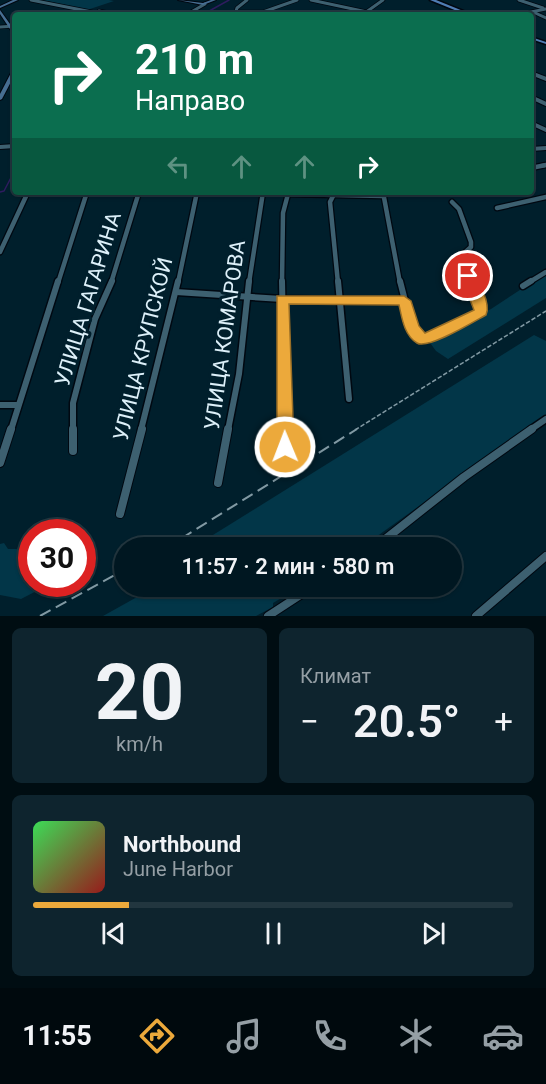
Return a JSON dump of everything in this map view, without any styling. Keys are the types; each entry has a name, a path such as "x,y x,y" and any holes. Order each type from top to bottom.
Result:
{"main road":[{"path":"432,0 463,12"}],"street":[{"path":"12,25 0,9 16,0"},
{"path":"31,0 92,12"},
{"path":"180,0 205,4"},
{"path":"191,12 214,0"},
{"path":"237,12 247,0"},
{"path":"262,12 297,0"},
{"path":"311,0 371,12"},
{"path":"368,11 383,0"},
{"path":"519,0 545,9"},
{"path":"532,12 545,9"},
{"path":"99,11 104,12"},
{"path":"0,99 12,76"},
{"path":"0,252 27,195"},
{"path":"0,462 86,195"},
{"name":"УЛИЦА ГАГАРИНА","path":"73,452 73,403 95,319 107,296 138,195"},
{"name":"УЛИЦА КРУПСКОЙ","path":"120,514 176,292 196,195"},
{"name":"УЛИЦА КОМАРОВА","path":"218,483 239,374 247,297 263,195"},
{"path":"285,447 282,299 283,213 287,195"},
{"path":"334,195 330,202 337,300 349,399"},
{"path":"383,195 404,301 412,328 422,339 444,332 481,312 481,305 462,261 462,255 471,247 471,242 459,209 452,202"},
{"path":"497,208 546,197"},
{"path":"523,286 546,272"},
{"path":"176,292 282,299 404,301"},
{"path":"0,405 17,405"},
{"path":"388,537 464,477 546,419"},
{"path":"476,616 546,556"},
{"path":"268,616 297,597"}],"shaded area":[{"path":"42,0 109,0 114,1 87,10"},
{"path":"546,273 546,298 448,359 436,351 428,340 491,309"},
{"path":"534,335 546,341 546,415 376,537 210,537"},
{"path":"4,543 8,549 18,549 18,597 25,597 21,599 0,595 0,544"},
{"path":"137,597 283,597 273,603 273,607 256,616 103,616"}],"waterway":[{"path":"207,12 229,0"},
{"path":"0,192 4,191 12,176"}],"railway":[{"path":"355,430 546,311"},
{"path":"184,537 357,429"},
{"path":"40,616 114,575"}],"route":[{"path":"285,447 282,299 404,301 412,328 422,339 444,332 481,312 481,305 468,276"}]}
